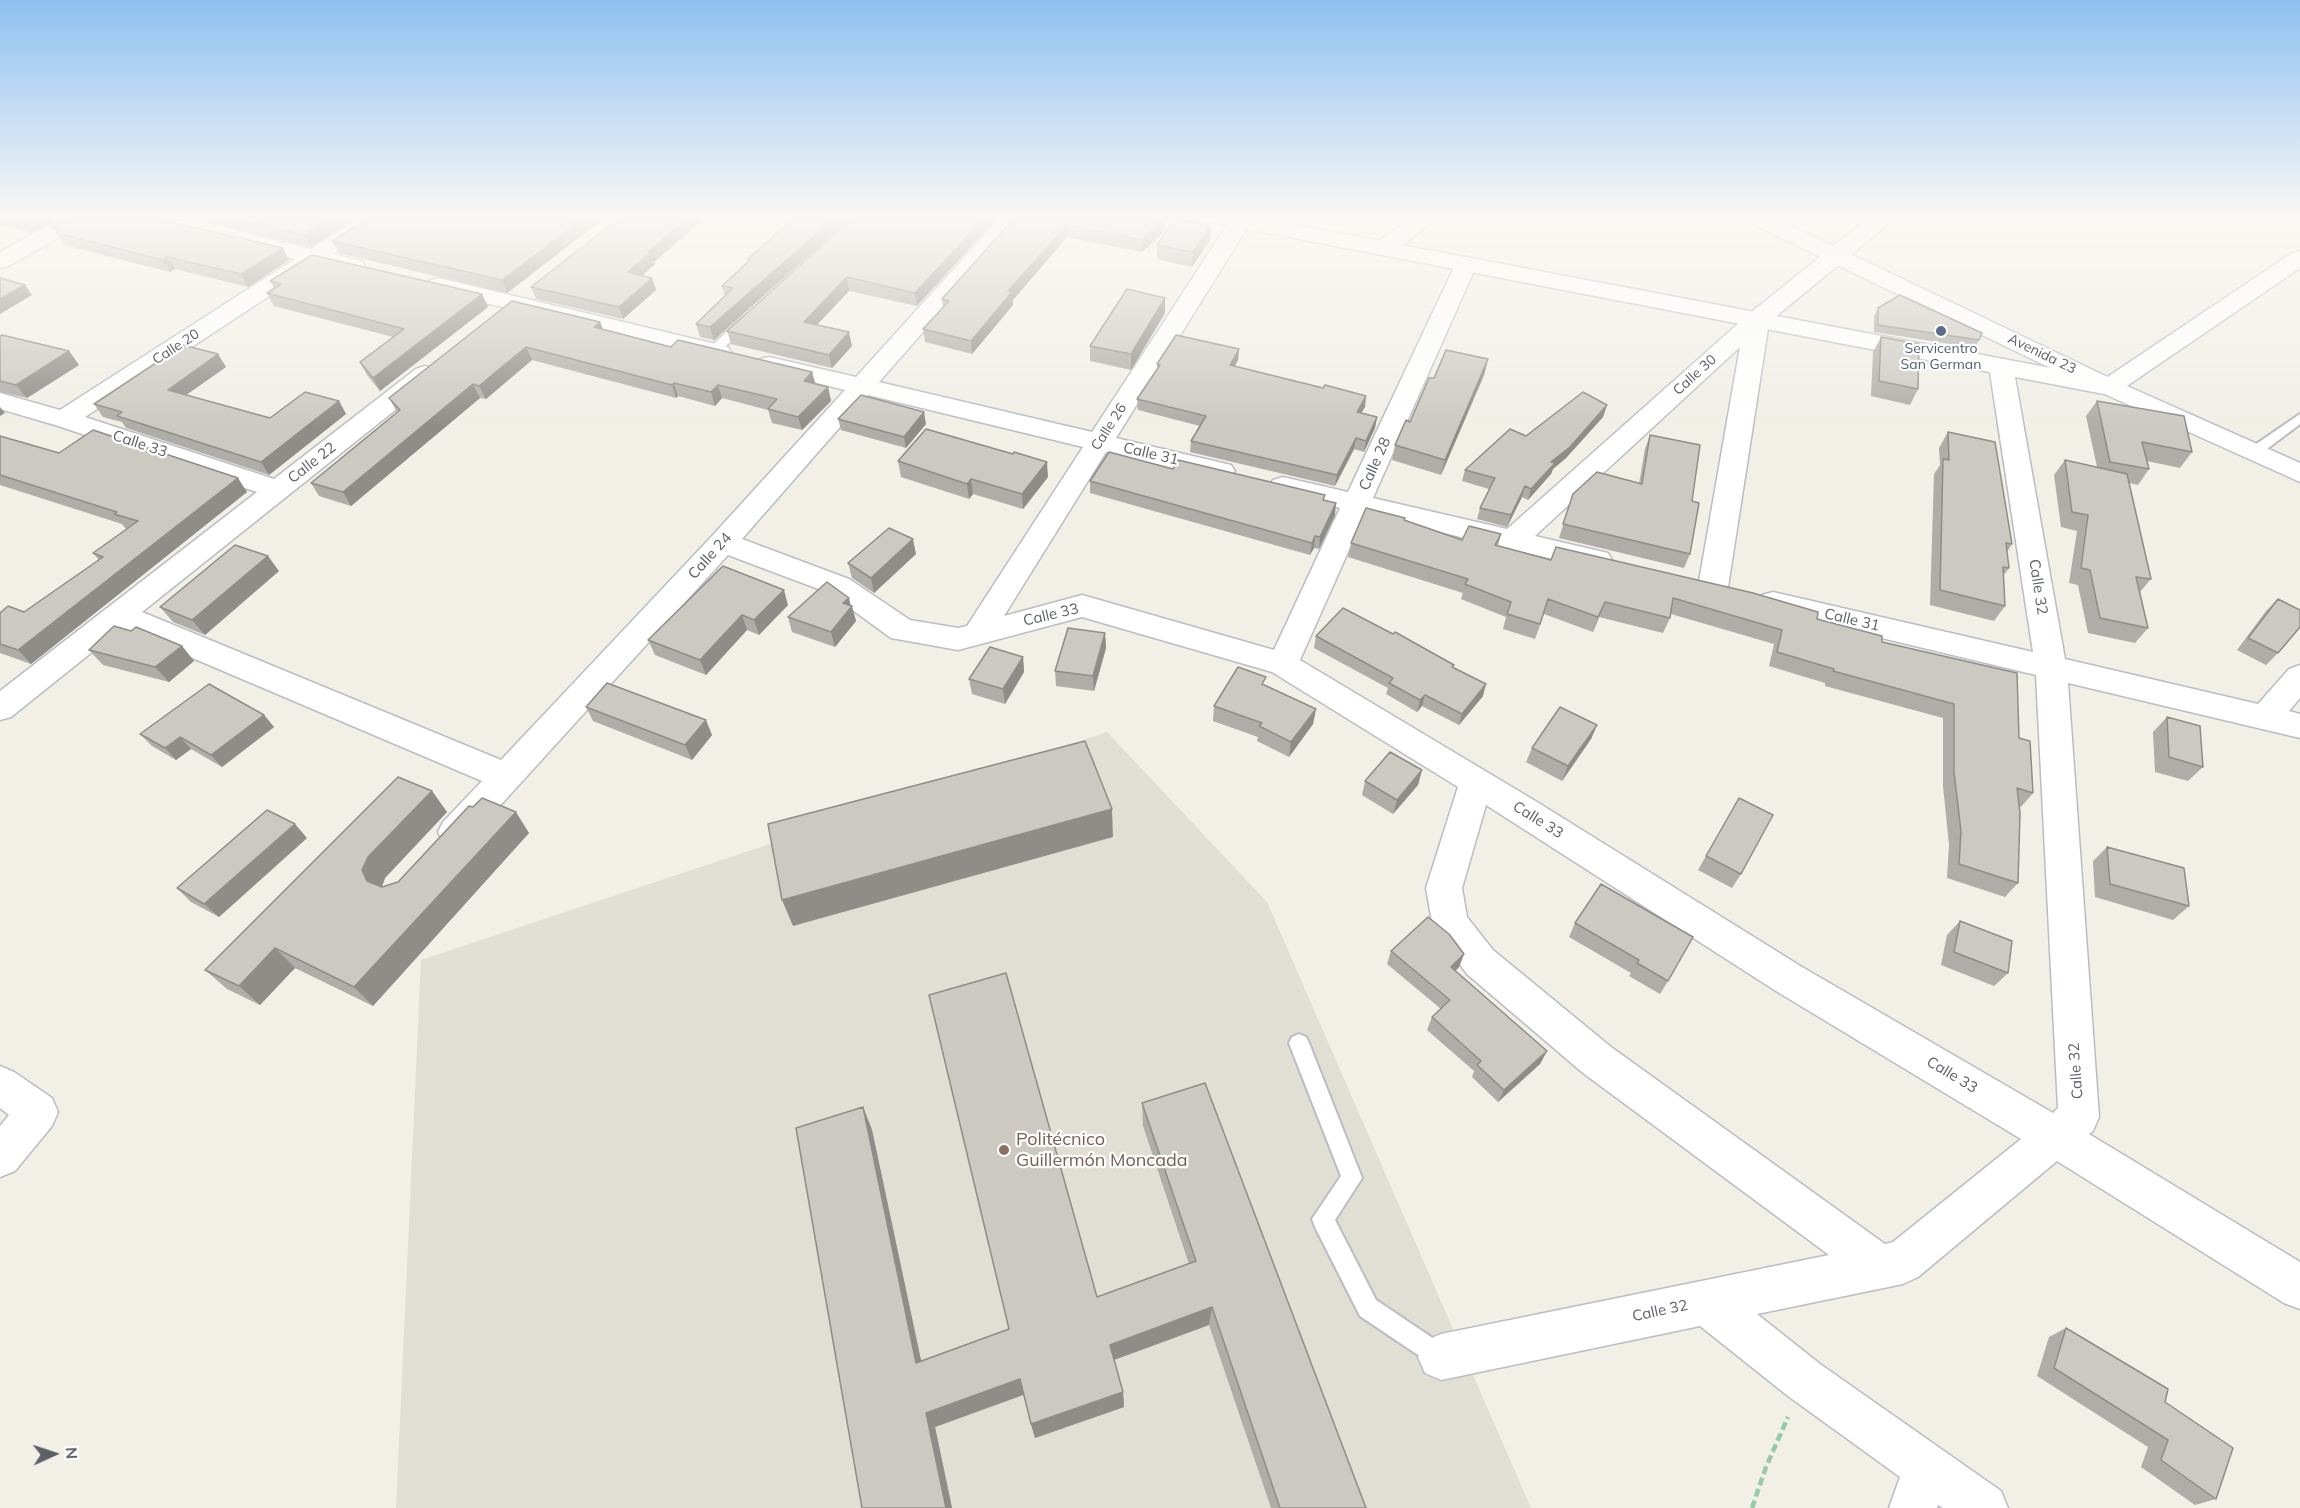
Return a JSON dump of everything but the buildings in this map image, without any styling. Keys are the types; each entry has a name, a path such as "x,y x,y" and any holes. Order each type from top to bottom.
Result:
{"street":[{"name":"Calle 20","path":"64,419 270,286"},
{"name":"Calle 31","path":"443,286 1624,566"},
{"path":"488,324 535,286"},
{"name":"Calle 24","path":"433,855 723,542 951,286"},
{"name":"Calle 26","path":"977,634 1099,442 1189,286"},
{"name":"Calle 28","path":"1283,664 1456,286"},
{"path":"1584,286 2109,387 2258,286"},
{"name":"Calle 30","path":"1513,540 1756,319 1798,286"},
{"name":"Avenida 23","path":"1903,286 2109,387 2300,473"},
{"name":"Calle 31","path":"1756,319 1722,590 2300,726"},
{"name":"Calle 22","path":"5,699 120,615 442,360"},
{"name":"Calle 32","path":"1441,1357 1903,1262 2054,1136 2079,1118 2051,667 2001,366"},
{"name":"Calle 33","path":"0,401 64,419 279,490"},
{"name":"Calle 33","path":"723,542 839,586 902,630 957,639 1082,606 1283,664 1476,782 1789,979 2054,1136 2300,1287"},
{"path":"120,615 507,777"},
{"path":"2265,718 2300,677"},
{"path":"1476,782 1444,888 1450,922 1480,962 1597,1060 1879,1266"},
{"path":"0,1085 38,1112 0,1157"},
{"path":"1706,1302 1804,1380 1920,1488 1984,1508"}],"lane":[{"path":"713,351 757,311"},
{"path":"2254,452 2300,418"},
{"path":"1299,1043 1352,1178 1323,1219 1368,1308 1441,1357"}],"path":[{"path":"1752,1508 1766,1467 1804,1380"}],"shaded area":[{"path":"1107,732 1267,902 1531,1508 396,1508 421,960"}],"place":[{"name":"Servicentro San German","path":"1941,331"},
{"name":"Politécnico Guillermón Moncada","path":"1004,1150"}]}
